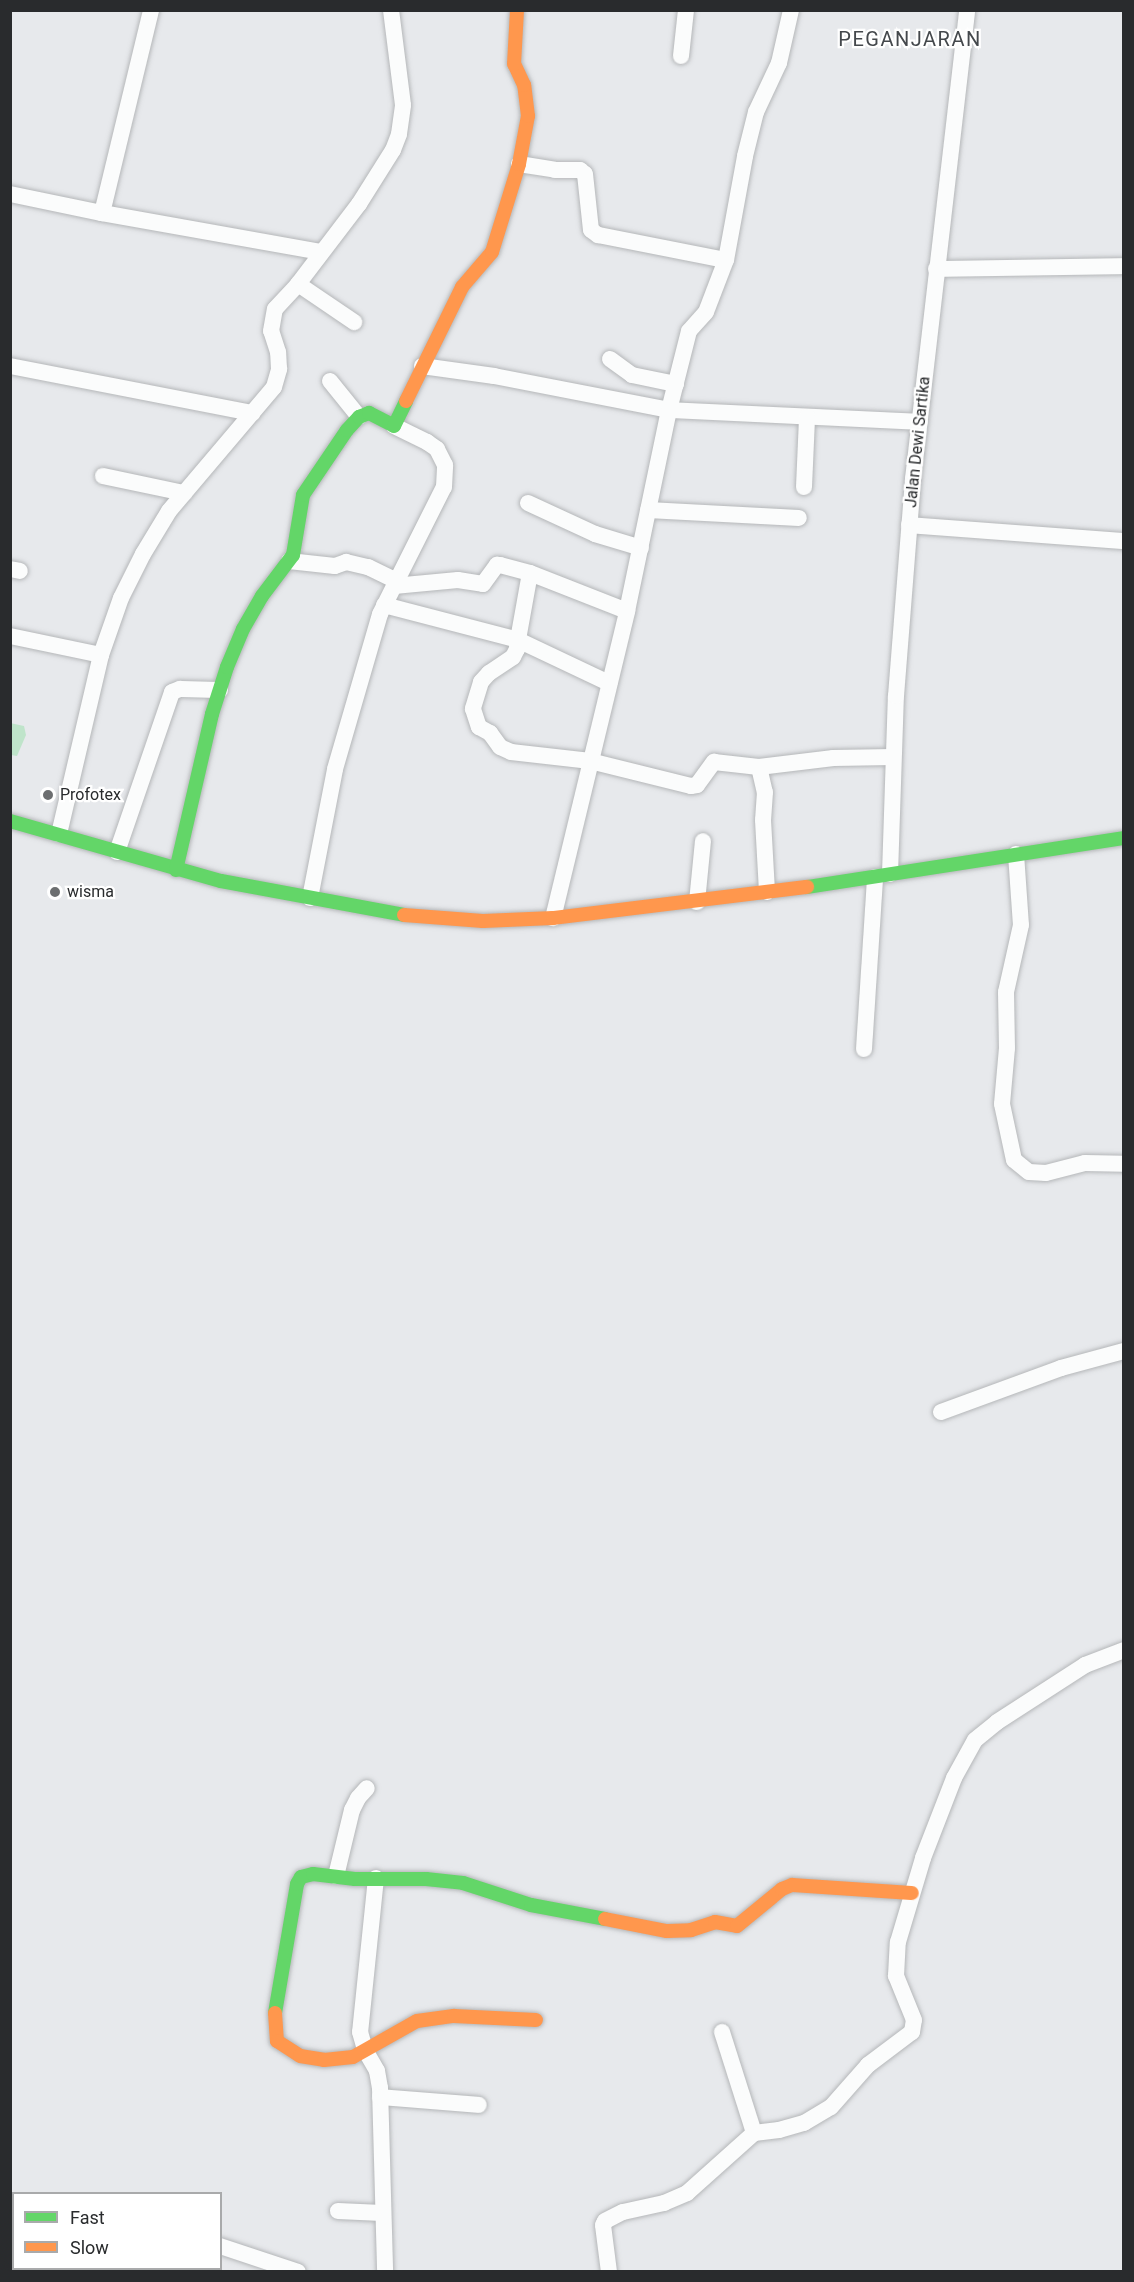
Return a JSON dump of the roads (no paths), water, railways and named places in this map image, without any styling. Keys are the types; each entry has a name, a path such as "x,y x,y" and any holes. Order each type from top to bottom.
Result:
{"street":[{"path":"102,213 151,10"},
{"path":"59,834 101,655 121,598 143,554 169,511 267,398 279,375 278,352 271,331 272,315 359,204 386,163 399,134 402,88 391,10"},
{"path":"394,426 462,287 492,252 519,164 528,116 524,85 514,64 517,10"},
{"path":"681,56 686,10"},
{"path":"553,918 627,611 669,410 689,332 706,312 715,295 726,260 753,123 778,63 791,10"},
{"name":"Jalan Dewi Sartika","path":"864,1049 883,876 909,525 966,11"},
{"path":"519,164 582,171 588,181 591,230 598,235 726,260"},
{"path":"10,194 102,213 321,252"},
{"path":"936,269 1124,266"},
{"path":"298,284 354,322"},
{"path":"610,359 632,375 676,384"},
{"path":"10,366 252,413"},
{"path":"422,366 494,376 669,410 920,422"},
{"path":"330,381 359,417"},
{"path":"176,870 220,690 243,629 268,585 289,561 295,548 299,508 303,495 346,430 359,417 369,413 427,442 436,449 446,469 442,492 384,605 360,676 335,769 310,898"},
{"path":"804,487 807,417"},
{"path":"103,476 184,493"},
{"path":"528,503 595,534 640,548"},
{"path":"648,510 799,518"},
{"path":"909,525 1124,541"},
{"path":"289,561 334,566 346,562 368,567 396,583 458,579 483,584 500,564 530,573 627,611"},
{"path":"530,573 518,649 513,657 489,673 481,682 473,709 479,727 490,733 500,747 512,752 590,761 691,786 697,785 714,762 759,767 833,758 893,757"},
{"path":"384,605 470,625 518,640 609,683"},
{"path":"10,636 101,655"},
{"path":"117,852 172,692 180,689 220,690"},
{"path":"759,767 765,792 763,820 767,892"},
{"path":"10,821 176,870 310,898 435,919 498,921 553,918 698,902 1124,838"},
{"path":"698,902 703,842"},
{"path":"1016,854 1021,925 1006,992 1007,1048 1002,1104 1014,1160 1029,1172 1046,1173 1085,1163 1124,1164"},
{"path":"940,1412 1069,1366 1124,1352"},
{"path":"609,2271 603,2225 605,2220 623,2212 664,2203 687,2193 754,2133 779,2130 804,2123 831,2107 868,2065 912,2032 914,2020 899,1985 895,1962 904,1916 954,1778 975,1740 997,1722 1085,1665 1124,1650"},
{"path":"336,1876 352,1809 367,1788"},
{"path":"536,2020 454,2016 417,2021 365,2050 343,2059 316,2059 287,2050 274,2035 275,2015 297,1884 305,1875 426,1879 464,1883 531,1905 667,1931 691,1930 714,1922 737,1926 782,1889 792,1885 912,1893"},
{"path":"376,1878 360,2032 365,2050 377,2072 380,2097 385,2271"},
{"path":"722,2032 754,2133"},
{"path":"380,2097 479,2105"},
{"path":"338,2211 382,2213"},
{"path":"222,2247 273,2268 298,2271"}],"place":[{"name":"Profotex","path":"48,795"},
{"name":"wisma","path":"55,892"}],"district":[{"name":"PEGANJARAN","path":"910,39"}]}
